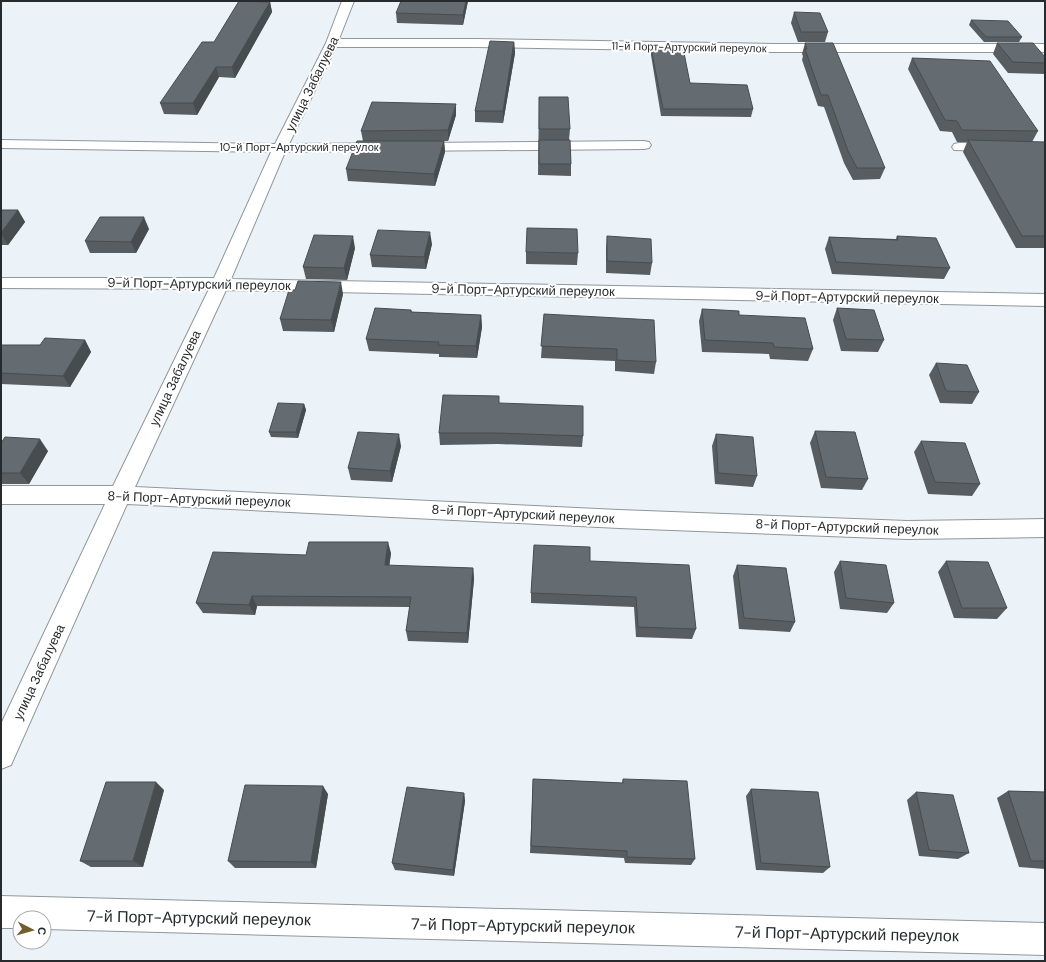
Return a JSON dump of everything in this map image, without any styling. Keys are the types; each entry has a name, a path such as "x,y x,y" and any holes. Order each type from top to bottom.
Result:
{"street":[{"name":"улица Забалуева","path":"1,755 120,495 220,284 280,148 332,43 348,1"},
{"name":"11-й Порт-Артурский переулок","path":"332,43 476,43 773,48 1045,48"},
{"name":"10-й Порт-Артурский переулок","path":"1,144 280,148 644,146"},
{"path":"959,148 1045,148"},
{"name":"9-й Порт-Артурский переулок","path":"1,283 220,284 1045,300"},
{"name":"8-й Порт-Артурский переулок","path":"1,495 120,495 611,519 907,530 1045,528"},
{"name":"7-й Порт-Артурский переулок","path":"1,912 1045,939"}],"building":[{"path":"239,1 270,2 232,67 216,67 193,103 160,103 202,42 214,42"},
{"path":"401,1 466,1 463,15 396,13"},
{"path":"794,12 820,13 828,32 801,32"},
{"path":"971,20 1008,21 1022,37 986,37"},
{"path":"490,41 514,42 503,111 475,111"},
{"path":"805,43 833,43 885,168 857,168 848,151 828,95 821,95 805,49 807,49"},
{"path":"997,43 1033,43 1045,57 1045,63 1013,62"},
{"path":"651,48 683,48 690,83 747,85 753,109 663,109"},
{"path":"912,58 990,61 1038,131 962,130 957,121 945,120"},
{"path":"539,97 568,97 570,129 539,129"},
{"path":"372,102 456,104 448,130 361,131"},
{"path":"539,140 570,140 571,164 539,164"},
{"path":"968,140 1045,142 1045,236 1022,236"},
{"path":"357,141 444,141 434,174 346,169"},
{"path":"1,210 18,210 1,233"},
{"path":"100,217 144,217 131,242 85,241"},
{"path":"527,228 577,229 578,253 526,252"},
{"path":"378,230 430,232 424,257 370,255"},
{"path":"314,235 353,236 344,268 303,267"},
{"path":"607,236 651,239 652,263 607,261"},
{"path":"897,236 936,238 950,268 836,262 829,237 898,240"},
{"path":"298,281 341,282 331,320 280,319 289,290 295,290"},
{"path":"375,308 411,310 411,312 481,315 476,346 438,345 439,342 366,339"},
{"path":"837,308 874,310 884,340 846,339"},
{"path":"702,309 739,311 739,315 805,318 813,349 774,347 773,343 705,340"},
{"path":"544,314 654,320 656,362 617,360 617,349 541,346"},
{"path":"45,338 85,340 63,376 1,373 1,345 40,345"},
{"path":"936,363 967,365 979,392 946,391"},
{"path":"443,395 499,396 499,403 583,406 583,436 498,433 439,433"},
{"path":"278,403 304,404 296,432 269,432"},
{"path":"815,431 855,432 868,479 826,477"},
{"path":"358,432 399,434 390,471 348,468"},
{"path":"716,434 753,437 757,476 718,473"},
{"path":"5,437 40,439 20,473 1,473 1,443"},
{"path":"921,441 965,443 980,484 935,482"},
{"path":"309,542 388,542 385,565 473,568 467,633 406,631 411,597 252,596 249,605 196,603 213,552 306,555"},
{"path":"534,545 590,547 590,561 689,565 696,629 638,627 636,597 531,593"},
{"path":"840,561 886,565 894,603 846,598"},
{"path":"946,561 988,562 1007,608 962,608"},
{"path":"737,565 786,568 795,622 744,618"},
{"path":"533,779 623,783 623,779 687,781 695,859 627,857 627,851 531,846"},
{"path":"106,782 156,782 133,861 80,861"},
{"path":"245,785 323,786 311,862 228,861"},
{"path":"407,787 464,793 453,870 392,863"},
{"path":"751,789 818,792 830,867 761,863"},
{"path":"1008,791 1045,792 1045,861 1031,861"},
{"path":"916,792 953,795 969,853 929,850"}]}
